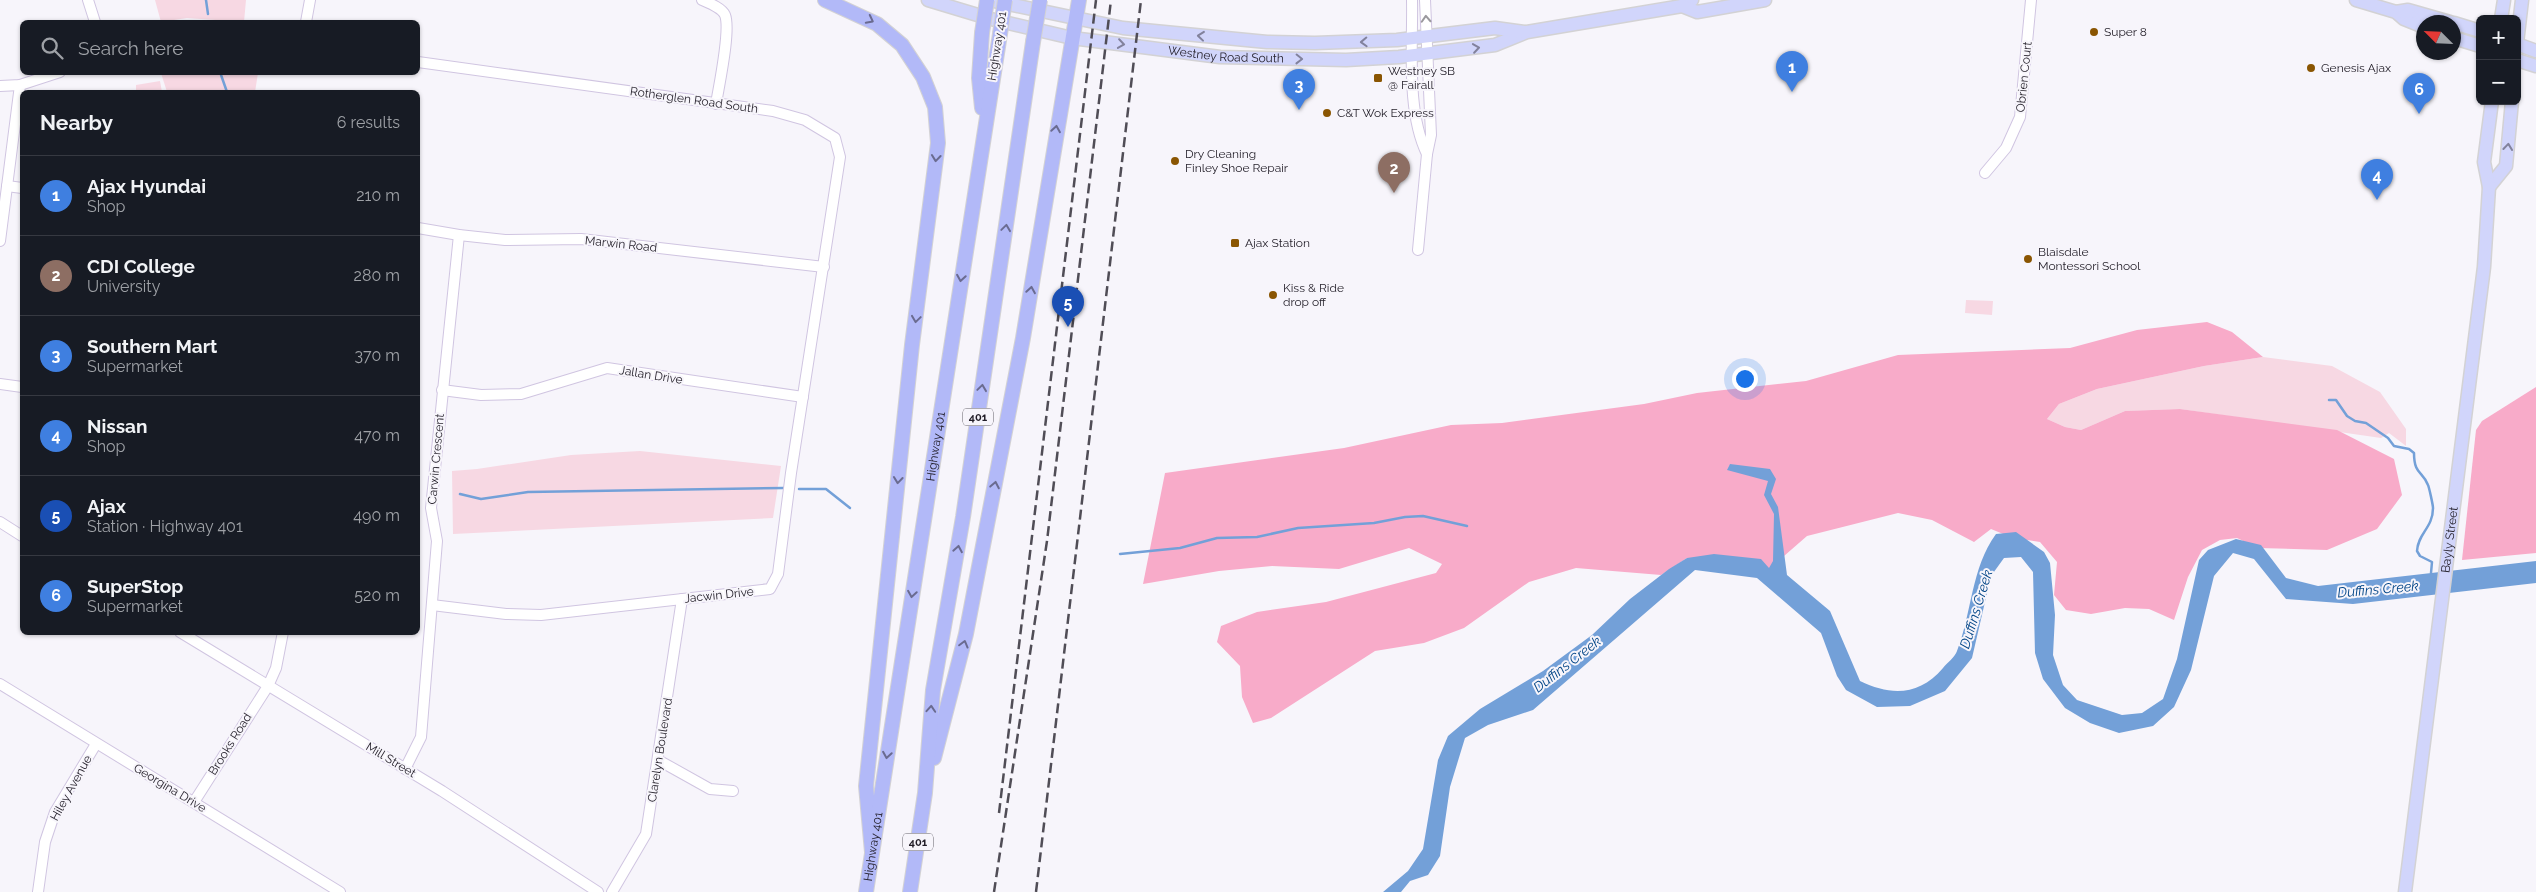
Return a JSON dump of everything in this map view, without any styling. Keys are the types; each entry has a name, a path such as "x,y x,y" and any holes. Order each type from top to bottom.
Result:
{"highway":[{"path":"825,0 877,24 902,45 923,77 935,107 938,143 911,354 866,786 872,852"},
{"path":"984,126 979,78 982,33 988,0"},
{"name":"Highway 401","path":"866,892 1005,0"},
{"name":"401","path":"910,892 925,793 933,690 963,517 1040,0"},
{"path":"925,793 966,634 1023,338 1079,0"}],"main road":[{"name":"Westney Road South","path":"928,0 991,19 1072,38 1220,57 1346,60 1412,56 1495,45 1527,32 1687,3 1697,12 1765,0"},
{"name":"Westney Road South","path":"988,0 1076,20 1123,28 1267,42 1314,43 1412,39 1495,28 1527,32"},
{"path":"2356,0 2396,12 2404,19 2416,24"},
{"path":"2502,15 2504,0"},
{"path":"2520,15 2522,0"},
{"path":"2396,12 2408,10 2425,15"},
{"path":"2461,26 2476,30"},
{"path":"2461,40 2476,45"},
{"path":"2521,45 2536,51"},
{"path":"2521,61 2536,66"},
{"name":"Bayly Street","path":"2405,892 2484,267 2489,187 2484,162 2491,105"},
{"path":"2489,187 2506,166 2512,105"}],"street":[{"path":"88,0 94,20"},
{"path":"306,20 310,0"},
{"path":"702,0 721,10 725,15 726,38 716,104"},
{"path":"1412,0 1412,56 1419,136 1427,154"},
{"path":"1418,250 1427,154 1431,134 1425,0"},
{"name":"Obrien Court","path":"1985,173 2006,148 2020,117 2031,0"},
{"name":"Rotherglen Road South","path":"420,62 773,111 797,118 835,138 840,157 824,267"},
{"path":"0,86 20,85 51,75"},
{"path":"0,241 20,85"},
{"path":"7,186 20,188"},
{"name":"Marwin Road","path":"420,228 505,240 581,239 824,267"},
{"name":"Carwin Crescent","path":"405,769 421,737 437,541 431,508 459,235"},
{"name":"Jacwin Drive","path":"432,605 506,614 541,615 770,589 778,574 803,397 824,267"},
{"name":"Jallan Drive","path":"442,390 481,395 521,394 607,368 803,397"},
{"path":"0,384 20,387"},
{"path":"0,522 20,535"},
{"name":"Clarelyn Boulevard","path":"612,892 646,834 682,598"},
{"name":"Mill Street","path":"185,635 405,769 598,892"},
{"name":"Brooks Road","path":"194,802 268,686 276,668 282,635"},
{"name":"Georgina Drive","path":"0,684 340,892"},
{"name":"Hiley Avenue","path":"38,892 45,842 55,812 96,744"},
{"path":"658,760 710,789 734,791"}],"shaded area":[{"path":"155,0 246,0 244,20 187,18 160,20"},
{"path":"162,75 258,75 255,90 166,90"},
{"path":"160,81 162,90 136,90 136,85"},
{"path":"1966,300 1993,301 1992,315 1965,313"},
{"path":"2207,322 2232,332 2263,357 2204,366 2097,389 2059,404 2047,419 2065,427 2081,430 2125,411 2180,409 2337,430 2394,459 2402,495 2377,529 2327,550 2258,548 2237,538 2220,540 2202,550 2188,577 2174,620 2149,609 2125,608 2091,614 2066,610 2054,595 2057,562 2040,542 2013,538 1991,529 1974,542 1932,520 1898,513 1807,536 1768,570 1687,558 1661,575 1576,568 1529,582 1464,628 1424,643 1375,651 1271,718 1253,723 1242,697 1240,666 1217,642 1221,626 1257,612 1326,602 1436,573 1442,564 1409,548 1339,569 1272,566 1219,571 1143,584 1165,473 1344,448 1451,425 1502,423 1644,404 1697,393 1806,381 1898,355 2070,348 2137,330"},
{"path":"2263,357 2332,366 2380,392 2406,429 2406,446 2389,433 2381,438 2180,409 2125,411 2081,430 2065,427 2047,419 2059,404 2097,389 2204,366"},
{"path":"2536,387 2536,553 2462,560 2476,430 2482,421"},
{"path":"640,451 781,466 773,518 453,534 452,471 571,455"}],"water":[{"name":"Duffins Creek","path":"1730,464 1770,469 1776,479 1771,494 1778,507 1787,575 1830,611 1860,681 1871,686 1894,691 1904,691 1924,684 1934,677 1955,655 1962,636 1981,561 1996,534 2016,532 2044,552 2050,563 2055,615 2053,655 2063,685 2077,700 2122,715 2142,713 2163,699 2177,659 2199,560 2208,550 2236,539 2261,545 2286,578 2318,586 2536,561 2536,583 2353,604 2286,599 2254,559 2233,553 2214,576 2191,670 2174,707 2153,726 2119,733 2090,723 2065,708 2043,679 2035,653 2033,572 2021,557 2004,558 1991,576 1972,658 1945,691 1910,706 1877,707 1846,690 1837,676 1821,633 1757,578 1695,570 1533,710 1488,725 1465,738 1450,787 1440,856 1428,875 1410,881 1401,892 1383,892 1408,871 1423,849 1438,760 1448,736 1480,709 1543,671 1592,635 1630,599 1669,569 1687,558 1714,554 1761,559 1769,568 1773,561 1774,514 1764,495 1768,481 1727,470"}],"waterway":[{"path":"206,0 208,14"},
{"path":"221,75 226,90"},
{"path":"2329,400 2336,400 2347,416 2355,421 2366,423 2388,438 2394,446 2409,449 2414,453 2415,465 2428,485 2433,506 2431,521 2420,540 2417,551 2420,556 2432,562 2431,573"},
{"path":"460,494 481,499 528,492 784,488"},
{"path":"799,489 826,489 850,508"},
{"path":"1120,554 1180,548 1217,538 1257,537 1298,528 1374,523 1405,517 1423,516 1467,526"}],"railway":[{"path":"999,813 1096,0"},
{"path":"994,892 1047,541 1111,0"},
{"path":"1036,892 1141,0"}],"place":[{"name":"Super 8","path":"2094,32"},
{"name":"Genesis Ajax","path":"2311,68"},
{"name":"Westney SB @ Fairall","path":"1378,78"},
{"name":"Ajax Hyundai","path":"1792,92"},
{"name":"Southern Mart","path":"1299,110"},
{"name":"C&T Wok Express","path":"1327,113"},
{"name":"SuperStop","path":"2419,114"},
{"name":"Dry Cleaning Finley Shoe Repair","path":"1175,161"},
{"name":"CDI College","path":"1394,193"},
{"name":"Nissan","path":"2377,200"},
{"name":"Ajax Station","path":"1235,243"},
{"name":"Blaisdale Montessori School","path":"2028,259"},
{"name":"Kiss & Ride drop off","path":"1273,295"},
{"name":"Ajax","path":"1068,327"}]}
